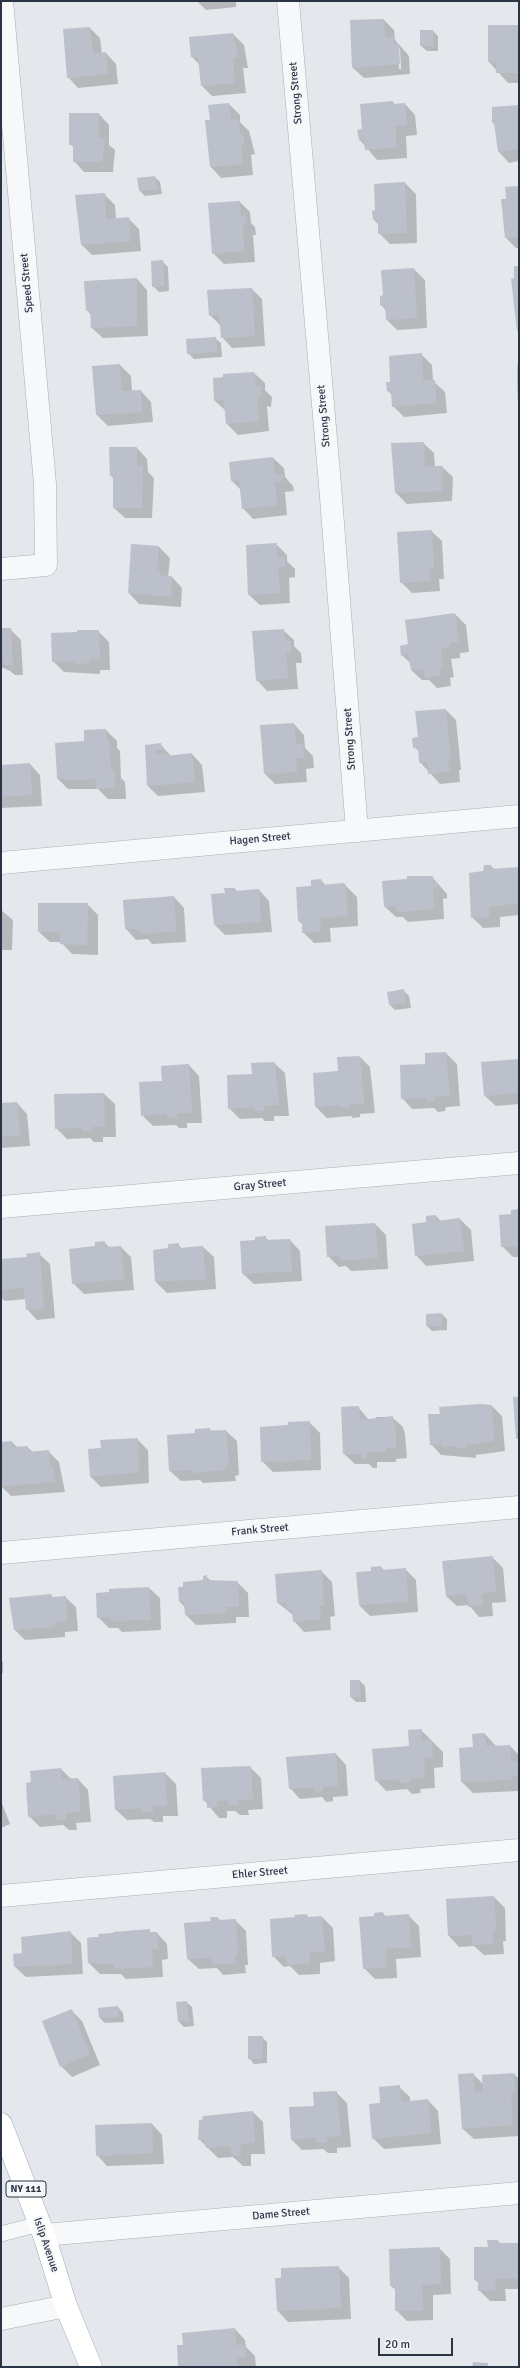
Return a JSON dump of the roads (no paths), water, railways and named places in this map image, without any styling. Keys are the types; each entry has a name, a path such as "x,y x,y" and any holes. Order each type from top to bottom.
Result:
{"main road":[{"name":"Islip Avenue","path":"1,2124 42,2229 66,2306 91,2367"}],"street":[{"name":"Speed Street","path":"1,569 46,565 45,484 2,1"},
{"name":"Strong Street","path":"288,1 330,485 357,830"},
{"name":"Hagen Street","path":"1,863 519,816"},
{"name":"Gray Street","path":"1,1207 519,1163"},
{"name":"Frank Street","path":"1,1553 519,1507"},
{"name":"Ehler Street","path":"1,1896 519,1850"},
{"name":"Dame Street","path":"42,2229 519,2193"},
{"path":"1,2319 66,2306"}],"lane":[{"path":"1,2234 42,2229"}]}
